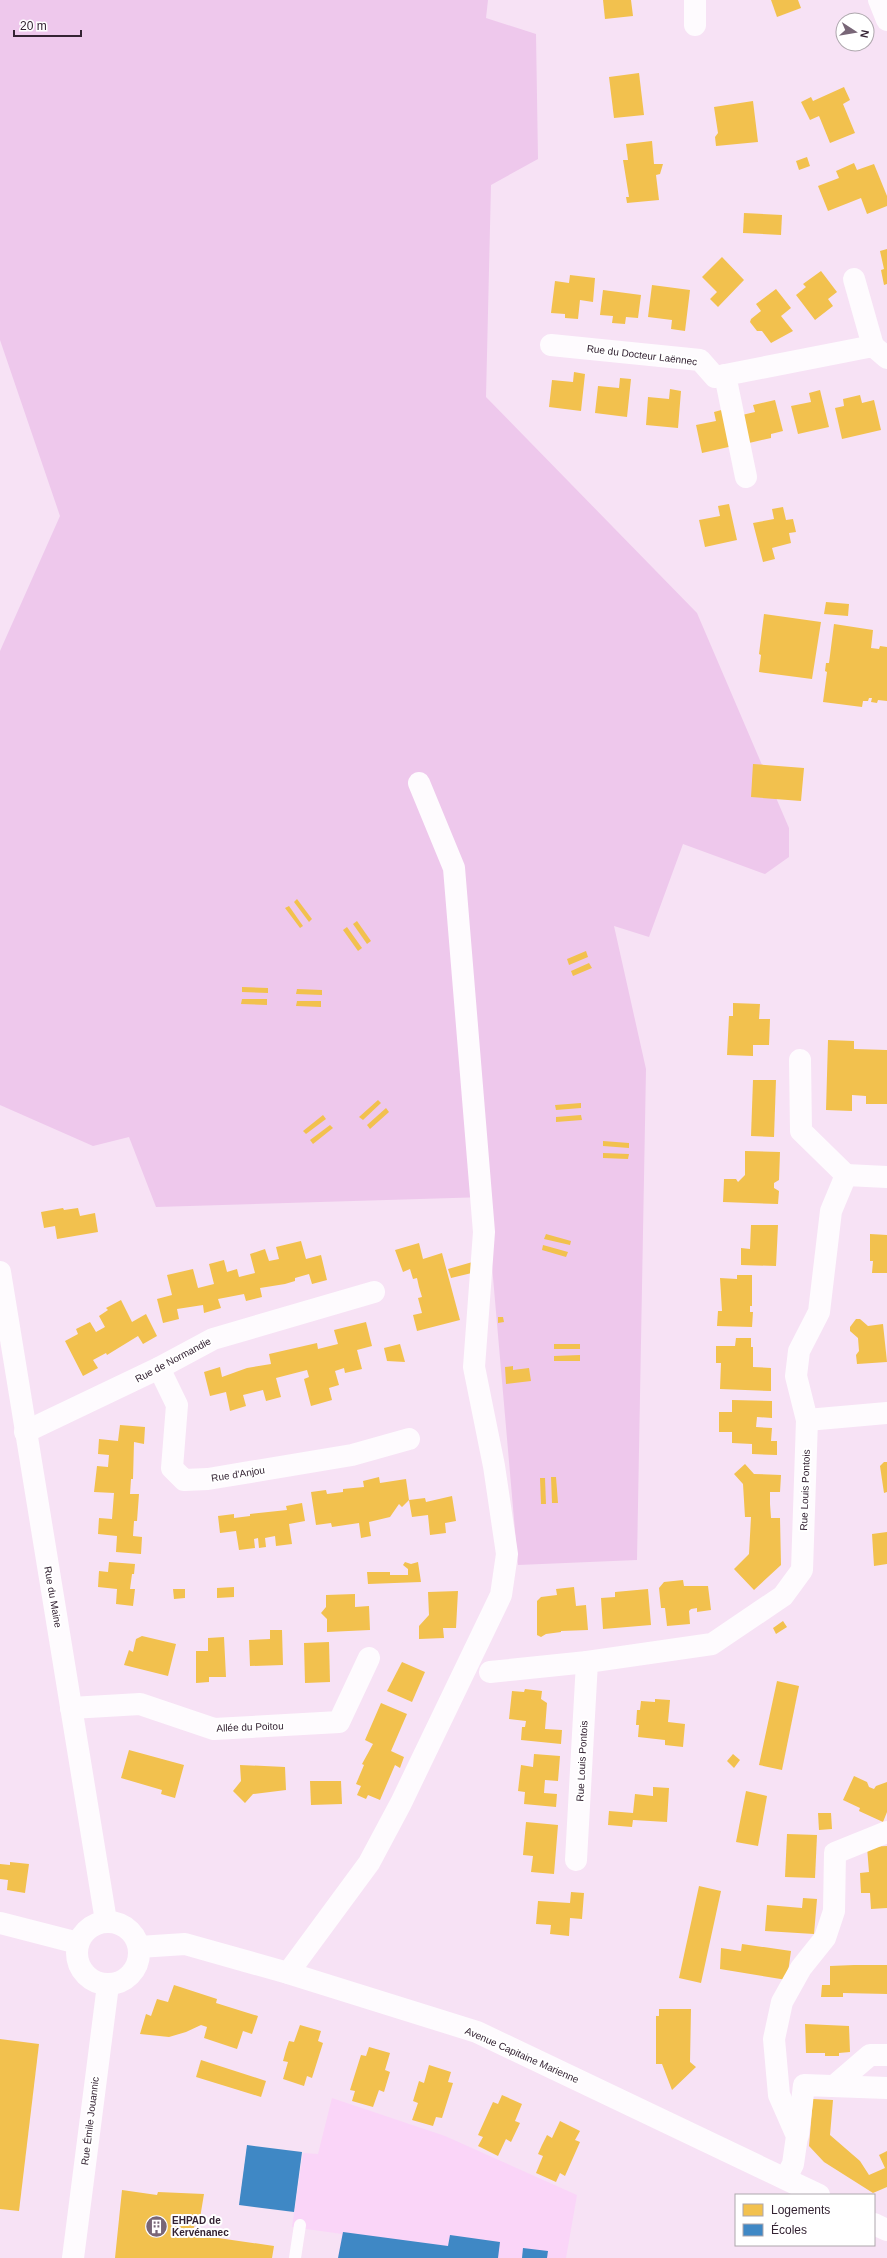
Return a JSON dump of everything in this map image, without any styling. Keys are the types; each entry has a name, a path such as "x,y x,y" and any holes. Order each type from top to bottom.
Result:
{"street":[{"path":"695,0 695,25"},
{"path":"879,0 887,20"},
{"name":"Rue du Docteur Laënnec","path":"552,345 700,360 715,377 880,352 854,279"},
{"path":"725,375 746,477"},
{"path":"288,1973 369,1862 401,1803 501,1595 507,1554 494,1466 474,1367 484,1232 454,868 420,783"},
{"path":"800,1060 801,1131 846,1175 887,1177"},
{"name":"Rue Louis Pontois","path":"490,1672 587,1662 712,1644 783,1596 802,1570 807,1420 796,1376 799,1351 819,1312 831,1210 846,1175"},
{"name":"Rue du Maine","path":"0,1272 106,1922"},
{"name":"Rue de Normandie","path":"25,1432 159,1368 213,1339 374,1292"},
{"name":"Rue d'Anjou","path":"159,1368 177,1405 172,1468 184,1480 208,1479 352,1455 409,1439"},
{"path":"807,1420 887,1413"},
{"name":"Allée du Poitou","path":"71,1708 140,1704 214,1729 339,1722 369,1658"},
{"name":"Rue Louis Pontois","path":"576,1860 587,1662"},
{"path":"798,2136 779,2095 774,2039 782,2002 801,1968 825,1938 834,1911 835,1853 887,1832"},
{"path":"106,1922 124,1925 136,1938 139,1947 139,1958 136,1969 119,1983 98,1983 83,1972 78,1963 78,1943 84,1932 94,1925 106,1922"},
{"path":"0,1923 78,1943"},
{"name":"Avenue Capitaine Marienne","path":"139,1947 185,1944 288,1973 477,2032 817,2194"},
{"name":"Rue Émile Jouannic","path":"73,2258 108,1984"},
{"path":"834,2086 870,2055 887,2055"},
{"path":"786,2178 793,2164 804,2084 887,2088"},
{"path":"875,2224 887,2230"}],"lane":[{"path":"295,2258 300,2225"}],"shaded area":[{"path":"0,0 488,0 486,18 536,34 538,159 491,185 486,397 697,613 789,828 789,857 765,874 683,844 649,937 614,926 646,1069 637,1560 518,1565 486,1197 156,1207 129,1137 93,1146 0,1105 0,651 60,516 0,340"},
{"path":"332,2098 445,2136 577,2195 566,2258 338,2258 342,2234 292,2227 303,2153 318,2154"}],"building: Logements":[{"path":"603,0 631,0 633,16 605,19"},
{"path":"771,0 798,0 801,8 777,17"},
{"path":"639,73 644,115 614,118 609,77"},
{"path":"844,87 850,100 843,104 855,133 830,143 819,116 810,120 801,102 811,97 813,101"},
{"path":"753,101 758,142 716,146 715,137 718,133 714,107"},
{"path":"652,141 654,164 663,164 660,174 656,175 659,200 627,203 626,197 629,197 623,160 628,160 626,144"},
{"path":"807,157 810,166 799,170 796,161"},
{"path":"854,163 857,170 874,164 887,196 887,206 867,214 861,198 828,211 818,186 839,178 836,171"},
{"path":"744,213 782,215 781,235 743,233"},
{"path":"887,249 887,284 884,285 881,270 884,269 880,251"},
{"path":"722,257 744,280 718,307 710,299 717,292 702,277"},
{"path":"821,271 837,292 828,299 833,306 815,320 796,295 806,287 803,284"},
{"path":"570,275 595,278 593,302 580,300 578,319 565,318 565,314 551,313 555,281 569,283"},
{"path":"652,285 690,290 685,331 671,329 672,320 648,317"},
{"path":"776,289 791,308 781,316 793,331 771,343 762,331 757,331 750,322 751,319 761,311 756,304"},
{"path":"603,290 641,295 638,318 626,317 625,324 612,323 613,316 600,315"},
{"path":"574,372 585,374 581,411 549,407 552,380 573,382"},
{"path":"620,378 631,379 627,417 595,413 598,386 619,388"},
{"path":"670,389 681,391 678,428 646,425 648,397 669,399"},
{"path":"820,390 829,427 798,434 791,406 811,402 809,393"},
{"path":"860,395 862,403 874,400 881,430 842,439 835,408 844,406 843,399"},
{"path":"775,400 783,431 771,434 771,438 749,443 742,415 755,412 753,405"},
{"path":"725,409 733,446 702,453 696,425 716,421 714,412"},
{"path":"729,504 737,540 705,547 699,520 720,516 718,506"},
{"path":"783,507 786,520 793,519 796,532 789,533 791,543 772,548 775,559 763,562 753,523 774,519 772,509"},
{"path":"826,602 849,604 848,616 824,614"},
{"path":"764,614 821,622 812,679 759,672 761,655 759,654"},
{"path":"834,624 873,630 871,648 879,649 880,646 887,647 887,701 878,700 877,703 871,702 872,698 869,698 868,701 863,701 862,707 823,702 827,672 825,671 826,663 829,663"},
{"path":"753,764 804,768 801,801 751,797"},
{"path":"297,899 312,919 309,922 294,902"},
{"path":"289,906 303,926 300,928 285,908"},
{"path":"357,921 371,941 367,944 353,924"},
{"path":"347,927 362,948 358,951 343,930"},
{"path":"586,951 588,957 569,965 567,959"},
{"path":"589,963 592,968 573,976 571,971"},
{"path":"242,987 268,988 268,993 242,992"},
{"path":"297,989 322,990 322,995 296,994"},
{"path":"242,999 267,999 267,1005 241,1004"},
{"path":"297,1001 321,1001 321,1007 296,1006"},
{"path":"733,1003 760,1004 759,1019 770,1019 769,1045 753,1045 753,1056 727,1055 729,1016 733,1016"},
{"path":"828,1040 854,1041 854,1049 887,1050 887,1104 866,1104 866,1096 852,1095 852,1111 826,1110"},
{"path":"753,1080 776,1080 774,1137 751,1136"},
{"path":"378,1100 381,1103 363,1120 359,1117"},
{"path":"581,1103 581,1108 556,1110 555,1105"},
{"path":"386,1108 389,1112 370,1129 367,1125"},
{"path":"323,1115 326,1119 306,1134 303,1131"},
{"path":"581,1115 582,1120 556,1122 556,1117"},
{"path":"330,1125 333,1128 313,1144 310,1140"},
{"path":"603,1141 629,1143 629,1148 603,1146"},
{"path":"745,1151 780,1152 779,1180 774,1183 774,1188 779,1191 778,1204 723,1202 724,1179 736,1179 738,1182 745,1175"},
{"path":"603,1153 629,1154 628,1159 603,1158"},
{"path":"63,1208 64,1210 78,1208 80,1216 95,1213 98,1232 57,1239 55,1226 44,1228 41,1212"},
{"path":"751,1225 778,1225 776,1266 741,1265 741,1248 750,1249"},
{"path":"546,1234 571,1241 570,1245 544,1239"},
{"path":"870,1234 887,1235 887,1273 872,1273 873,1261 870,1261"},
{"path":"301,1241 306,1259 321,1255 327,1280 312,1284 309,1274 295,1278 295,1281 285,1284 260,1288 262,1297 246,1301 244,1294 218,1299 221,1308 204,1313 203,1305 177,1309 179,1319 163,1323 157,1299 172,1295 167,1275 193,1269 198,1288 214,1284 209,1264 224,1260 227,1272 237,1269 239,1277 255,1273 250,1254 265,1249 269,1261 279,1259 276,1247"},
{"path":"419,1243 423,1259 442,1253 460,1320 417,1331 413,1315 422,1313 418,1298 422,1297 417,1278 413,1279 410,1269 403,1272 395,1250"},
{"path":"543,1245 568,1252 566,1257 542,1250"},
{"path":"476,1261 476,1272 451,1278 448,1269"},
{"path":"737,1275 752,1275 752,1306 750,1306 750,1312 753,1312 752,1327 717,1326 718,1311 722,1311 720,1278 737,1279"},
{"path":"121,1300 132,1322 146,1314 157,1336 143,1344 138,1336 107,1355 106,1353 93,1360 98,1368 83,1376 65,1341 78,1334 76,1329 90,1322 96,1332 105,1327 99,1316 108,1310 106,1308"},
{"path":"498,1317 503,1317 504,1322 498,1323"},
{"path":"856,1319 860,1319 868,1326 883,1324 887,1362 857,1364 856,1355 859,1351 858,1338 850,1331 850,1327"},
{"path":"366,1322 372,1346 357,1350 362,1369 345,1373 344,1368 335,1371 339,1385 329,1388 332,1400 311,1406 304,1379 309,1377 307,1370 276,1378 281,1397 266,1401 263,1390 243,1395 246,1406 230,1411 226,1392 210,1396 204,1372 220,1367 222,1377 247,1368 271,1364 269,1354 317,1343 318,1349 338,1344 334,1330"},
{"path":"736,1338 751,1338 751,1347 753,1347 753,1367 771,1368 771,1391 720,1389 721,1363 716,1363 716,1346 735,1346"},
{"path":"400,1344 405,1362 387,1361 384,1348"},
{"path":"554,1344 580,1344 580,1349 554,1349"},
{"path":"580,1355 580,1361 554,1361 554,1356"},
{"path":"513,1366 513,1370 529,1368 531,1381 506,1384 505,1367"},
{"path":"732,1400 772,1401 772,1418 757,1417 756,1427 772,1428 771,1441 777,1441 777,1455 752,1454 752,1444 732,1443 732,1432 719,1432 719,1412 732,1412"},
{"path":"120,1425 145,1427 144,1444 134,1442 133,1479 131,1479 130,1494 139,1494 137,1521 134,1521 133,1536 142,1537 141,1554 116,1552 117,1536 98,1534 99,1518 112,1519 114,1493 94,1492 97,1466 108,1467 109,1455 98,1454 99,1439 118,1441"},
{"path":"884,1462 887,1462 887,1492 884,1493 880,1466"},
{"path":"745,1464 754,1474 781,1475 780,1492 770,1492 770,1504 771,1518 780,1518 781,1565 754,1590 734,1569 749,1554 751,1517 745,1517 743,1484 734,1474"},
{"path":"379,1477 380,1483 406,1479 409,1500 402,1507 399,1504 390,1517 369,1522 371,1536 361,1538 359,1523 332,1527 331,1523 316,1525 311,1492 326,1490 327,1494 343,1492 343,1489 364,1487 363,1481"},
{"path":"551,1477 556,1477 558,1503 552,1503"},
{"path":"540,1478 545,1478 546,1504 541,1504"},
{"path":"452,1496 456,1521 445,1523 446,1533 430,1535 428,1515 412,1517 409,1500 425,1498 426,1502"},
{"path":"302,1503 305,1521 289,1524 292,1544 276,1546 275,1536 265,1538 266,1547 259,1548 258,1538 254,1539 255,1548 239,1550 236,1531 220,1533 218,1516 234,1514 234,1518 250,1516 250,1514 287,1510 286,1506"},
{"path":"887,1532 887,1564 874,1566 872,1534"},
{"path":"109,1562 135,1564 130,1589 135,1589 133,1606 116,1604 117,1589 98,1587 99,1571 108,1572"},
{"path":"405,1562 411,1564 418,1562 421,1582 368,1584 367,1572 390,1572 390,1575 408,1575 408,1569 403,1565"},
{"path":"683,1580 684,1586 708,1586 711,1610 697,1612 697,1608 691,1609 689,1611 690,1624 667,1626 665,1608 661,1608 659,1588 664,1582"},
{"path":"234,1587 234,1597 217,1598 217,1588"},
{"path":"574,1587 576,1606 586,1605 588,1630 561,1631 546,1634 541,1637 537,1635 537,1601 541,1597 557,1595 556,1589"},
{"path":"173,1589 185,1589 185,1598 174,1599"},
{"path":"648,1589 651,1625 603,1629 601,1598 615,1597 615,1592"},
{"path":"458,1591 456,1628 443,1628 444,1638 419,1639 419,1626 429,1615 428,1592"},
{"path":"355,1594 355,1607 369,1606 370,1630 327,1632 327,1619 321,1613 326,1607 326,1595"},
{"path":"783,1621 787,1627 776,1634 773,1628"},
{"path":"270,1630 282,1630 283,1665 250,1666 249,1640 270,1639"},
{"path":"142,1636 176,1644 168,1676 124,1665 129,1650 133,1652 136,1639"},
{"path":"224,1637 226,1677 209,1677 209,1682 196,1683 196,1651 208,1651 208,1638"},
{"path":"329,1642 330,1682 305,1683 304,1643"},
{"path":"402,1662 425,1672 412,1702 387,1691"},
{"path":"777,1681 799,1686 782,1770 759,1765"},
{"path":"525,1689 542,1691 541,1699 547,1703 545,1729 562,1730 561,1744 521,1740 522,1727 525,1727 526,1721 509,1719 512,1691 524,1692"},
{"path":"655,1699 670,1700 668,1722 685,1724 683,1747 665,1745 665,1740 638,1737 639,1725 636,1725 637,1710 640,1710 641,1701 655,1702"},
{"path":"381,1703 407,1714 391,1751 404,1757 400,1768 395,1765 380,1800 368,1795 366,1799 357,1795 361,1786 356,1784 364,1765 362,1764 373,1744 365,1740"},
{"path":"129,1750 184,1765 175,1798 161,1794 162,1790 121,1778"},
{"path":"534,1754 560,1756 558,1781 545,1780 544,1793 557,1794 556,1807 524,1804 525,1792 518,1791 521,1765 533,1767"},
{"path":"733,1754 740,1760 734,1768 727,1761"},
{"path":"240,1765 285,1767 286,1790 253,1794 245,1803 233,1791 241,1781"},
{"path":"854,1776 867,1782 869,1787 874,1789 876,1786 887,1782 887,1812 883,1822 859,1811 860,1808 843,1800"},
{"path":"310,1781 341,1781 342,1804 311,1805"},
{"path":"653,1787 669,1788 667,1822 633,1820 632,1827 608,1825 609,1811 633,1813 635,1794 653,1796"},
{"path":"746,1791 767,1796 758,1846 736,1842"},
{"path":"818,1813 831,1813 832,1829 819,1830"},
{"path":"526,1822 558,1825 554,1874 531,1872 533,1856 523,1855"},
{"path":"787,1834 817,1835 815,1878 785,1877"},
{"path":"887,1846 887,1908 871,1909 870,1893 861,1893 860,1873 869,1872 867,1847"},
{"path":"10,1862 29,1864 25,1893 7,1890 8,1880 0,1879 0,1864 10,1865"},
{"path":"699,1886 721,1891 701,1983 679,1978"},
{"path":"571,1892 584,1893 582,1919 570,1918 569,1936 550,1934 551,1925 536,1924 538,1901 570,1903"},
{"path":"803,1898 817,1899 814,1934 765,1931 767,1905 802,1908"},
{"path":"742,1944 791,1951 787,1980 720,1969 721,1948 741,1951"},
{"path":"887,1965 887,1994 843,1993 843,1997 821,1997 822,1985 830,1985 830,1966"},
{"path":"174,1985 217,1999 216,2003 258,2016 252,2034 243,2031 237,2049 204,2038 207,2027 201,2025 186,2032 169,2037 140,2034 146,2014 151,2016 157,1999 168,2002"},
{"path":"659,2009 691,2009 690,2062 696,2067 672,2090 662,2064 656,2064 656,2016 659,2016"},
{"path":"805,2024 849,2026 850,2052 839,2053 839,2056 825,2056 825,2053 806,2053"},
{"path":"300,2025 321,2031 318,2041 323,2043 312,2078 307,2076 304,2086 283,2079 288,2062 283,2061 286,2050 289,2041 294,2042"},
{"path":"0,2039 39,2044 19,2211 0,2209"},
{"path":"369,2047 390,2053 385,2070 390,2072 384,2092 379,2090 373,2107 352,2101 355,2091 350,2090 361,2055 366,2056"},
{"path":"201,2060 266,2081 261,2097 196,2077"},
{"path":"429,2065 451,2072 448,2082 453,2083 442,2118 436,2117 433,2126 412,2120 418,2103 413,2101 419,2081 424,2083"},
{"path":"502,2095 522,2104 515,2121 520,2123 511,2142 506,2139 498,2156 478,2146 483,2137 478,2135 493,2102 498,2104"},
{"path":"813,2099 833,2100 830,2135 860,2161 869,2175 885,2168 879,2155 887,2151 887,2187 873,2193 824,2162 809,2146"},
{"path":"560,2121 580,2131 575,2140 580,2142 565,2176 560,2173 556,2182 536,2173 543,2156 538,2154 542,2145 547,2135 552,2138"},
{"name":"EHPAD de Kervénanec","path":"122,2190 157,2195 158,2192 204,2194 200,2218 198,2218 191,2234 274,2246 272,2258 115,2258"}],"building: Écoles":[{"path":"247,2145 302,2152 294,2212 239,2205"},
{"path":"343,2232 448,2246 450,2235 500,2242 498,2258 338,2258"},
{"path":"523,2248 548,2251 547,2258 522,2258"}],"place":[{"name":"EHPAD de Kervénanec","path":"156,2226"}]}
